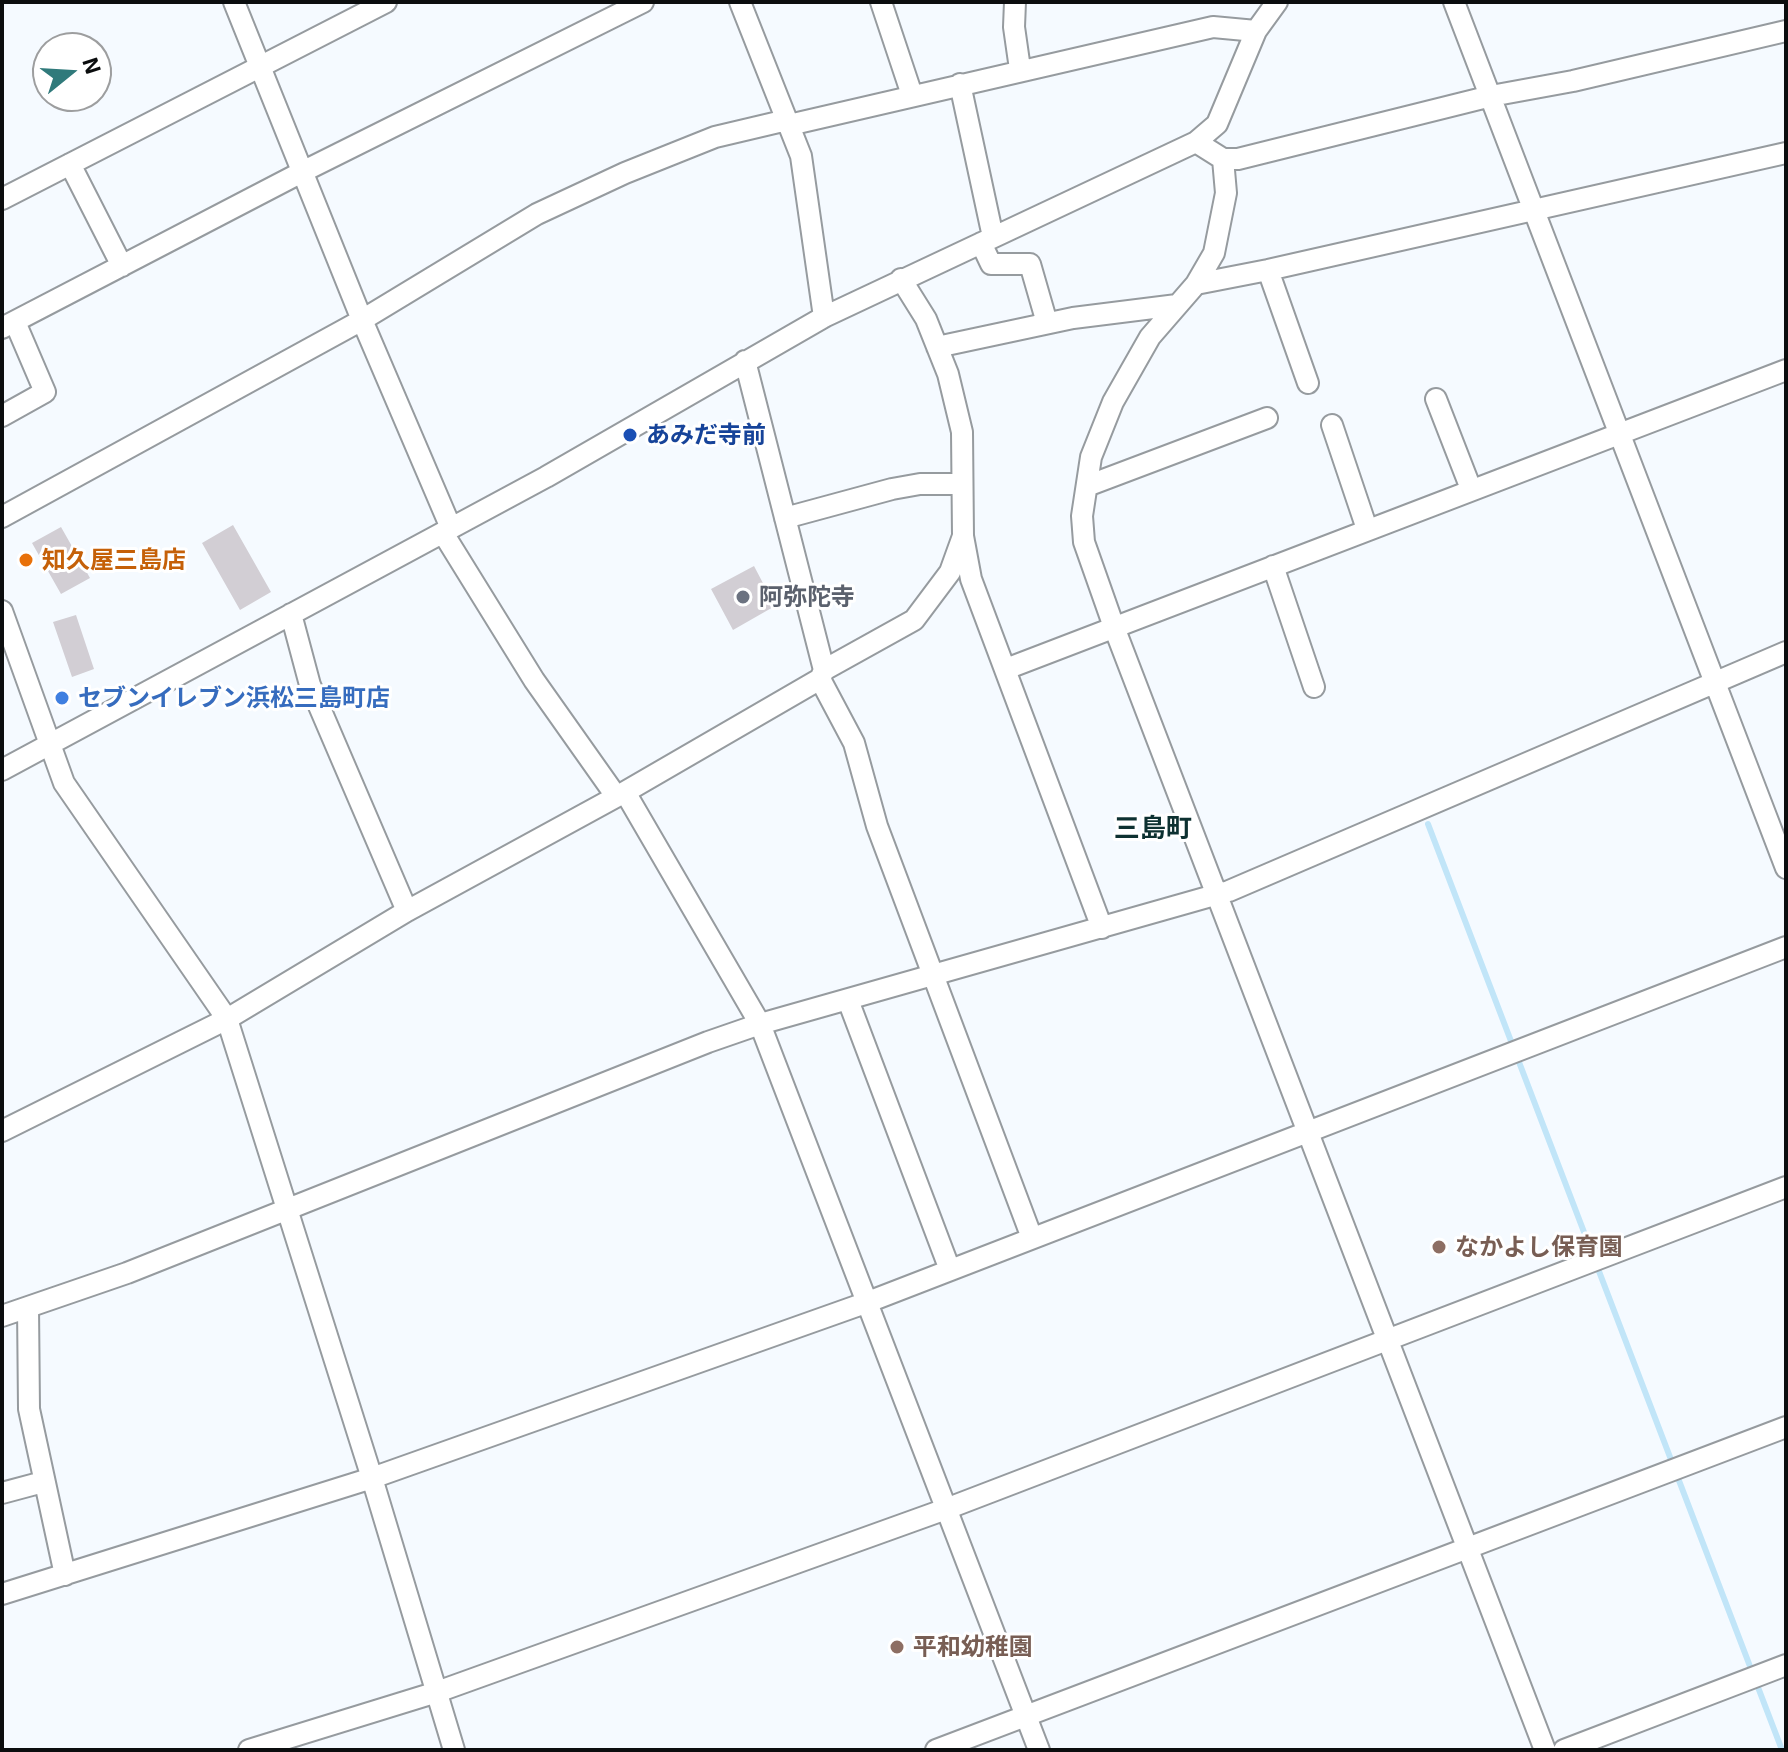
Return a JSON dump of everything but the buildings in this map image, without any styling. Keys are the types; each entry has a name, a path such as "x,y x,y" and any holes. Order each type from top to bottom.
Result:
{"street":[{"path":"234,2 447,531 534,680 621,794 760,1024 1039,1750"},
{"path":"2,199 386,2"},
{"path":"2,416 45,392 8,325 302,172 643,2"},
{"path":"740,2 801,156 824,317"},
{"path":"881,2 912,95"},
{"path":"1015,2 1014,27 1020,69"},
{"path":"2,770 546,477 824,317 1196,142 1217,124 1256,31 1277,2"},
{"path":"1454,2 1786,868"},
{"path":"2,517 362,320 537,214 625,173 715,137 1213,27 1256,31"},
{"path":"1196,142 1223,159 1238,159 1491,96 1573,81 1786,33"},
{"path":"960,84 991,264 1030,264 1047,323"},
{"path":"1196,284 1786,153"},
{"path":"1223,159 1226,193 1214,253 1196,284 1150,337 1113,402 1091,457 1082,516 1084,542 1545,1750"},
{"path":"70,164 122,266"},
{"path":"1268,270 1308,383"},
{"path":"901,279 926,319 948,374 962,432 963,536 971,579 1102,928"},
{"path":"937,347 1047,323 1177,305"},
{"path":"745,361 822,674 854,743 877,826 1032,1238"},
{"path":"1006,669 1786,370"},
{"path":"1436,399 1471,489"},
{"path":"1087,486 1267,418"},
{"path":"1332,425 1367,529"},
{"path":"785,518 892,489 920,484 962,484"},
{"path":"2,1131 227,1019 407,911 621,794 914,620 950,572 963,536"},
{"path":"1273,566 1314,687"},
{"path":"2,611 64,783 227,1019 454,1750"},
{"path":"291,614 310,685 407,911"},
{"path":"2,1316 127,1273 708,1042 760,1024 1217,895 1786,652"},
{"path":"2,1594 372,1478 868,1302 1786,947"},
{"path":"848,1000 950,1270"},
{"path":"249,1750 437,1692 946,1509 1786,1187"},
{"path":"28,1307 29,1409 65,1575"},
{"path":"936,1750 1786,1427"},
{"path":"2,1493 43,1482"},
{"path":"1564,1750 1786,1665"}],"waterway":[{"path":"1428,824 1782,1750"}],"place":[{"name":"あみだ寺前","path":"630,435"},
{"name":"知久屋三島店","path":"26,560"},
{"name":"阿弥陀寺","path":"743,597"},
{"name":"セブンイレブン浜松三島町店","path":"62,698"},
{"name":"なかよし保育園","path":"1439,1247"},
{"name":"平和幼稚園","path":"897,1647"}],"district":[{"name":"三島町","path":"1153,828"}]}
